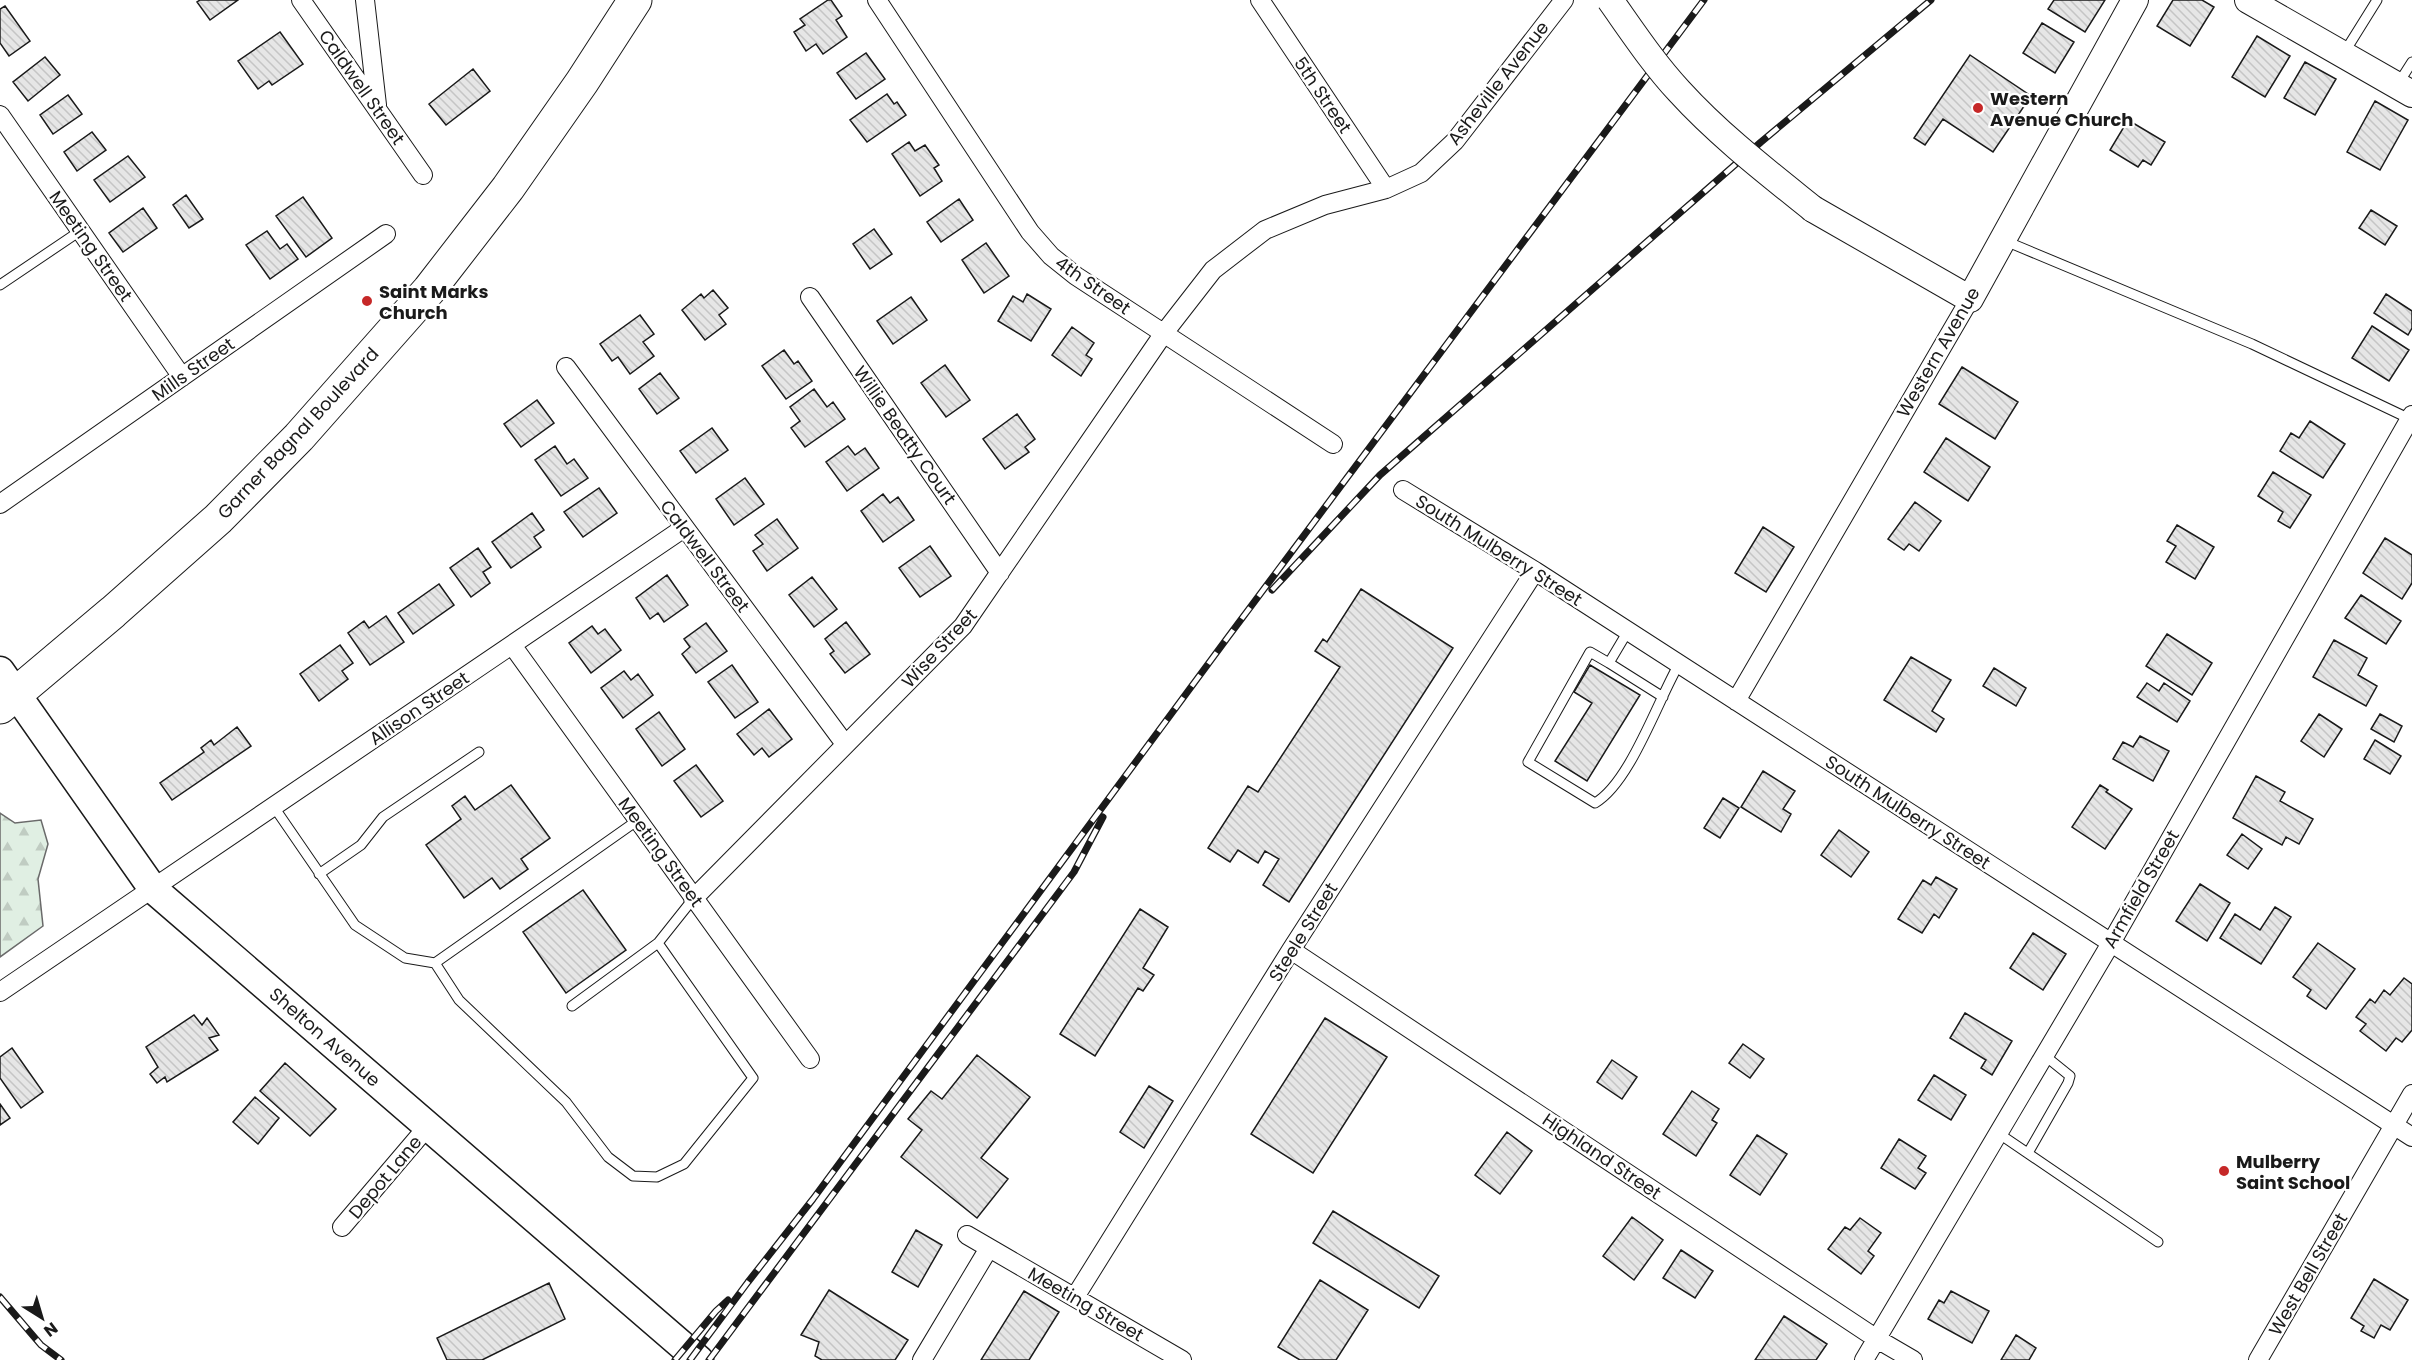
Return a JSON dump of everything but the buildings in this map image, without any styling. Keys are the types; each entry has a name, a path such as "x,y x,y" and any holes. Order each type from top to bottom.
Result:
{"highway":[{"name":"Garner Bagnal Boulevard","path":"6,691 218,519 307,428 429,290 508,188 582,82 635,0"}],"main road":[{"name":"Shelton Avenue","path":"6,691 153,889 699,1360"}],"street":[{"name":"Caldwell Street","path":"301,0 423,175"},
{"path":"365,0 378,110"},
{"name":"4th Street","path":"877,0 1030,232 1051,256 1076,276 1333,444"},
{"name":"5th Street","path":"1260,0 1386,189"},
{"name":"Asheville Avenue","path":"1164,333 1213,270 1265,230 1325,205 1386,189 1420,173 1455,141 1564,0"},
{"path":"1610,0 1639,42 1692,105 1813,209 1970,299"},
{"name":"Western Avenue","path":"1736,701 1970,299 2135,0"},
{"path":"2248,0 2404,90"},
{"name":"Meeting Street","path":"0,115 182,377"},
{"name":"Mills Street","path":"0,504 386,234"},
{"name":"Willie Beatty Court","path":"810,297 1000,573"},
{"name":"Wise Street","path":"693,899 946,645 969,619 1164,333"},
{"name":"Caldwell Street","path":"566,367 845,744"},
{"name":"Armfield Street","path":"1864,1360 2111,943 2411,417"},
{"name":"South Mulberry Street","path":"1403,490 1535,570 2412,1137"},
{"name":"Allison Street","path":"0,992 684,528"},
{"name":"Steele Street","path":"1075,1297 1291,950 1535,570"},
{"name":"Meeting Street","path":"512,645 810,1059"},
{"name":"Highland Street","path":"1291,950 1913,1360"},
{"name":"West Bell Street","path":"2258,1360 2412,1094"},
{"name":"Depot Lane","path":"342,1227 428,1126"},
{"name":"Meeting Street","path":"967,1235 1182,1360"},
{"path":"922,1360 989,1248"}],"lane":[{"path":"2343,55 2377,0"},
{"path":"2404,90 2412,63"},
{"path":"0,285 81,231"},
{"path":"2002,240 2252,345 2411,417"},
{"path":"1609,663 1628,631"},
{"path":"1663,697 1590,652 1528,762 1595,804 1605,798 1615,786 1659,709 1679,664"},
{"path":"319,874 361,845 382,817 479,752"},
{"path":"274,807 355,925 405,958 435,963 638,820"},
{"path":"572,1006 658,943 693,899"},
{"path":"435,963 459,1000 566,1102 608,1157 633,1176 657,1177 684,1164 753,1078 658,943"},
{"path":"2028,1153 2070,1076 2044,1055"},
{"path":"1998,1133 2158,1242"}],"green space":[{"path":"0,813 15,823 41,820 48,844 38,879 43,926 0,957"}],"railway":[{"path":"690,1360 813,1199 1228,637 1704,0"},
{"path":"1272,590 1380,475 1761,142 1931,0"},
{"path":"709,1360 1074,872 1103,817"},
{"path":"0,1297 41,1345 61,1360"},
{"path":"675,1360 728,1300"}],"place":[{"name":"Western Avenue Church","path":"1978,108"},
{"name":"Saint Marks Church","path":"367,301"},
{"name":"Mulberry Saint School","path":"2224,1171"}]}
